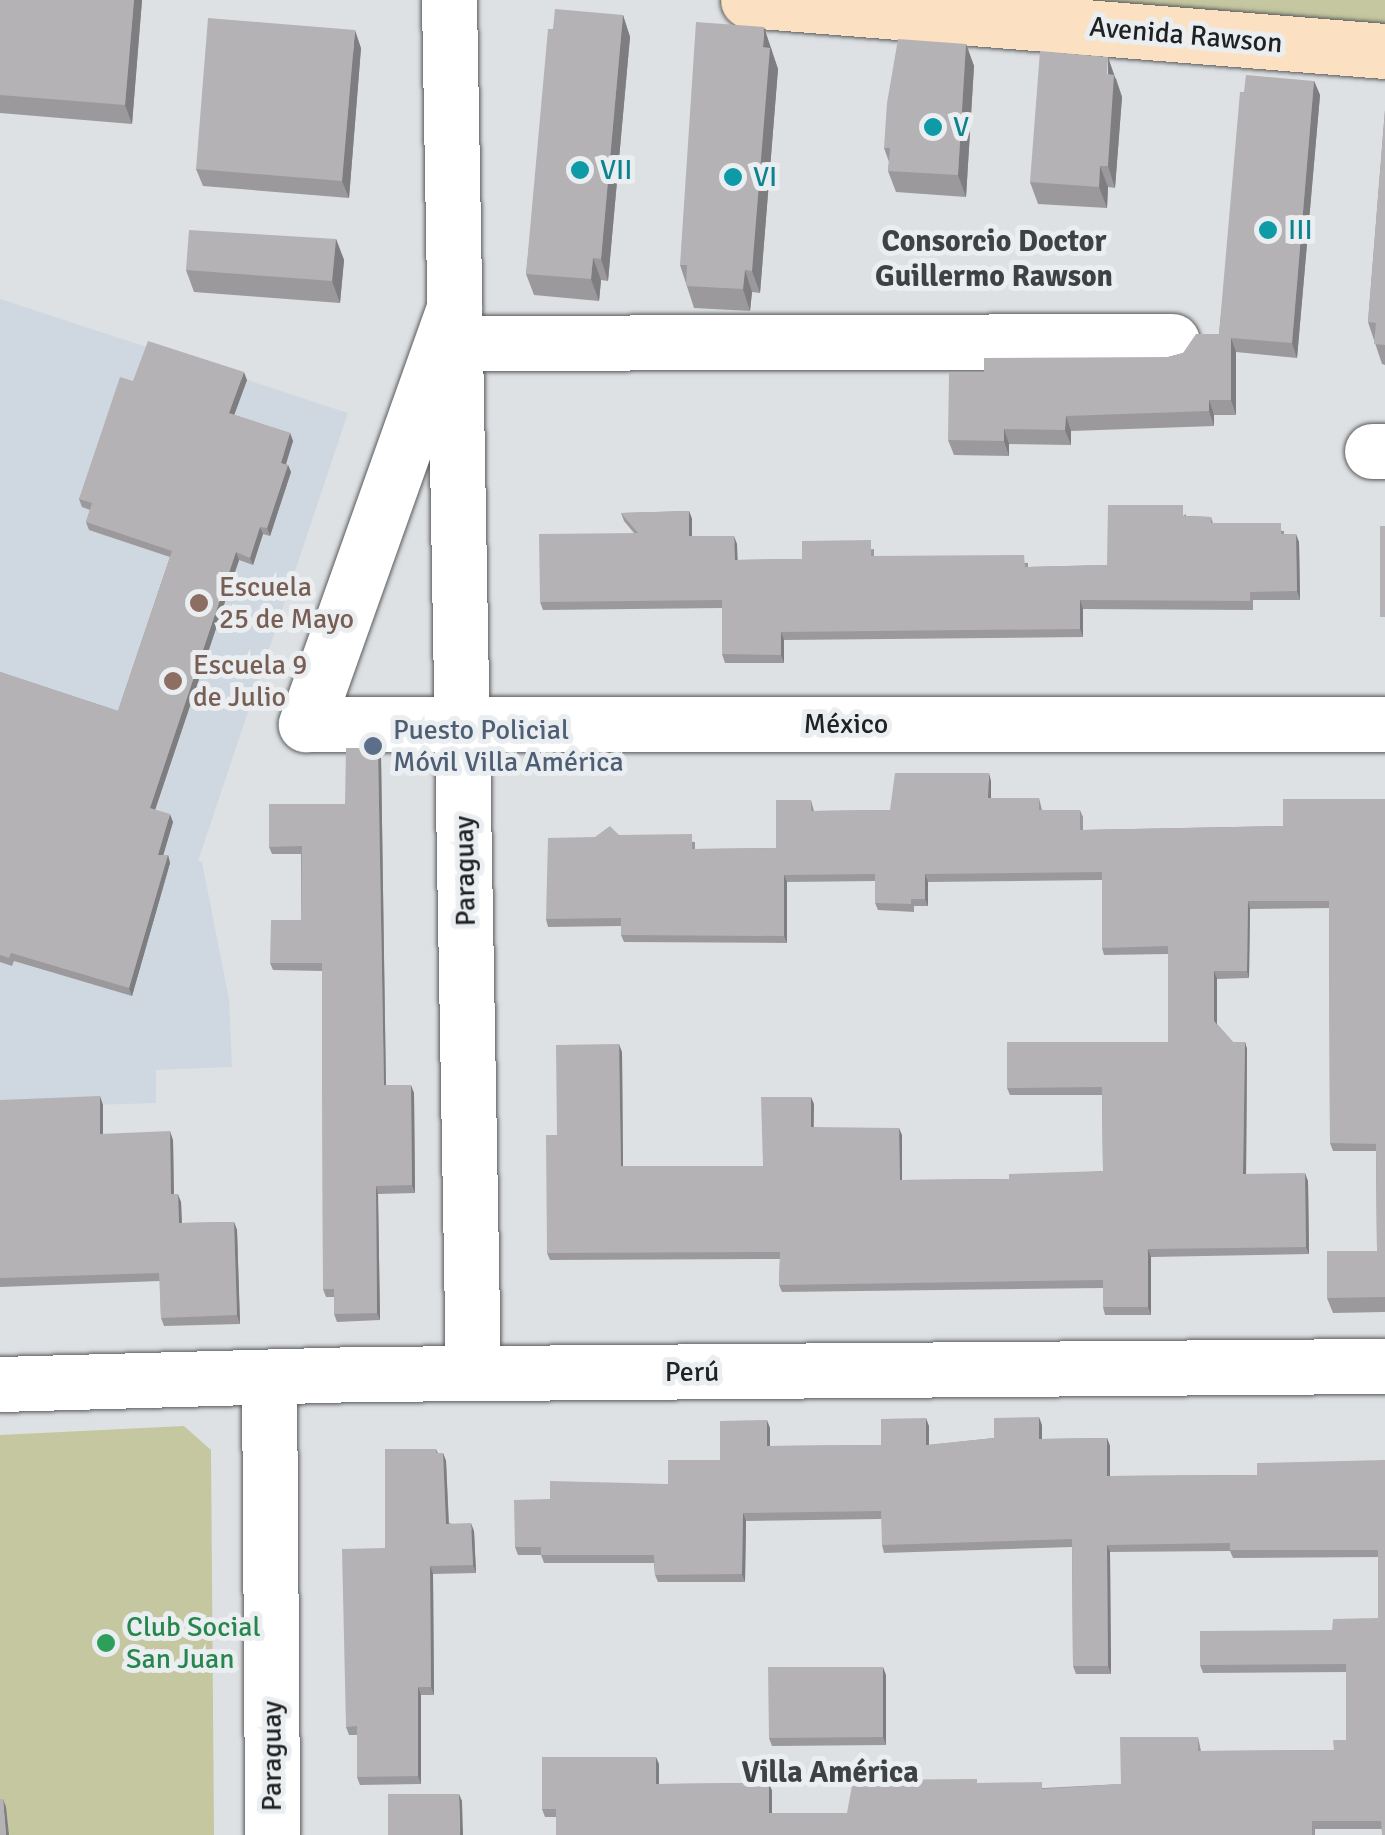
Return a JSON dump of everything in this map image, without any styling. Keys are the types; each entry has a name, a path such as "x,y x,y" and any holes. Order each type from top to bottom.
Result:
{"main road":[{"name":"Avenida Rawson","path":"748,0 1385,51"}],"street":[{"name":"Paraguay","path":"449,0 474,1374"},
{"name":"Paraguay","path":"306,724 455,326"},
{"path":"455,326 1172,341"},
{"name":"México","path":"306,724 1385,724"},
{"name":"Perú","path":"0,1384 269,1376 1385,1366"},
{"name":"Paraguay","path":"269,1376 272,1835"}],"shaded area":[{"path":"0,299 348,413 198,861 202,862 229,999 232,1067 156,1070 156,1103 0,1108"}],"green space":[{"path":"1067,0 1385,0 1385,25"},
{"name":"Club Social San Juan","path":"184,1426 211,1450 214,1835 0,1835 0,1435"}],"building":[{"path":"0,0 134,0 125,105 0,95"},
{"name":"VII","path":"555,9 623,15 601,259 593,258 591,279 526,274 548,29 553,29"},
{"path":"208,18 355,30 342,181 196,169"},
{"name":"VI","path":"696,22 764,27 763,47 770,48 752,271 745,270 743,289 686,286 687,265 680,265"},
{"name":"V","path":"898,39 966,44 958,175 888,171 890,148 884,148 887,103"},
{"path":"1040,51 1108,57 1107,74 1114,75 1108,166 1100,166 1099,187 1030,182"},
{"path":"1246,75 1314,81 1292,343 1231,338 1231,400 1209,400 1209,411 1066,416 1065,430 1004,429 1004,441 948,440 949,373 984,372 984,358 1168,357 1183,353 1196,334 1219,334 1240,92 1244,92"},
{"path":"1385,110 1385,345 1374,344 1376,323 1368,322"},
{"path":"189,230 336,239 332,281 186,270"},
{"path":"148,341 244,372 229,413 290,433 281,463 288,465 267,528 260,527 250,558 236,552 150,808 170,814 158,855 168,855 129,988 11,953 9,958 0,955 0,672 118,711 172,551 86,522 92,503 79,499 120,377 133,381"},
{"path":"1108,505 1183,505 1183,516 1211,517 1211,523 1281,523 1281,534 1296,534 1297,591 1250,592 1250,601 1080,600 1080,629 781,632 781,655 722,654 722,600 540,602 539,534 638,533 621,513 689,511 689,536 734,536 735,560 802,559 802,541 871,540 871,556 1024,555 1025,567 1107,565"},
{"path":"1380,526 1385,526 1385,617 1380,617"},
{"path":"346,748 378,748 384,1085 411,1085 412,1185 376,1186 377,1313 334,1314 334,1289 323,1289 322,963 270,963 271,920 301,920 302,846 269,847 269,804 345,804"},
{"path":"895,773 989,773 988,798 1039,798 1039,810 1080,810 1080,830 1283,826 1283,799 1385,799 1385,1251 1377,1251 1376,1144 1330,1143 1329,901 1248,901 1247,971 1214,971 1214,1021 1233,1042 1245,1042 1243,1174 1305,1173 1306,1247 1148,1249 1148,1307 1103,1307 1103,1280 779,1285 780,1252 547,1253 546,1135 557,1135 556,1045 619,1044 621,1166 763,1166 761,1097 811,1097 811,1127 899,1128 900,1180 1009,1179 1009,1174 1103,1171 1102,1087 1007,1088 1007,1042 1168,1042 1168,946 1102,948 1102,872 925,874 925,899 911,899 911,904 875,903 875,874 784,875 784,936 621,935 621,918 546,919 548,838 595,837 610,826 619,835 692,834 692,849 776,848 776,800 811,800 811,811 890,810"},
{"path":"100,1096 100,1134 170,1131 171,1194 178,1194 179,1223 234,1222 237,1315 161,1318 159,1273 0,1278 0,1100"},
{"path":"1327,1251 1385,1251 1385,1297 1327,1298"},
{"path":"1039,1417 1039,1439 1107,1438 1107,1476 1257,1475 1257,1463 1385,1460 1385,1835 1381,1821 1312,1821 1312,1835 556,1835 556,1809 542,1809 542,1757 656,1757 656,1784 769,1783 769,1813 847,1813 853,1780 1042,1782 1042,1789 1121,1784 1120,1737 1198,1737 1198,1751 1334,1750 1333,1740 1346,1740 1346,1664 1200,1665 1200,1631 1332,1630 1333,1619 1378,1618 1378,1550 1230,1550 1230,1543 1107,1545 1108,1666 1073,1666 1072,1539 882,1545 881,1511 743,1513 742,1574 655,1575 654,1555 541,1555 541,1547 515,1547 514,1500 550,1499 550,1481 668,1484 668,1460 720,1460 720,1421 767,1420 767,1446 881,1445 881,1419 926,1418 926,1445 994,1438 994,1418"},
{"path":"385,1449 436,1449 436,1453 443,1453 446,1524 471,1523 473,1565 430,1566 431,1687 418,1687 418,1776 357,1777 357,1726 346,1727 342,1549 385,1548"},
{"path":"768,1667 883,1667 883,1737 769,1738"},
{"path":"388,1794 459,1794 460,1835 388,1835"},
{"path":"3,1799 6,1835 0,1835"}],"place":[{"name":"V","path":"933,127"},
{"name":"VII","path":"580,170"},
{"name":"VI","path":"733,177"},
{"name":"III","path":"1268,230"},
{"name":"Escuela 25 de Mayo","path":"199,603"},
{"name":"Escuela 9 de Julio","path":"173,681"},
{"name":"Puesto Policial Móvil Villa América","path":"373,746"},
{"name":"Club Social San Juan","path":"106,1643"}],"district":[{"name":"Consorcio Doctor Guillermo Rawson","path":"994,259"},
{"name":"Villa América","path":"830,1773"}]}
